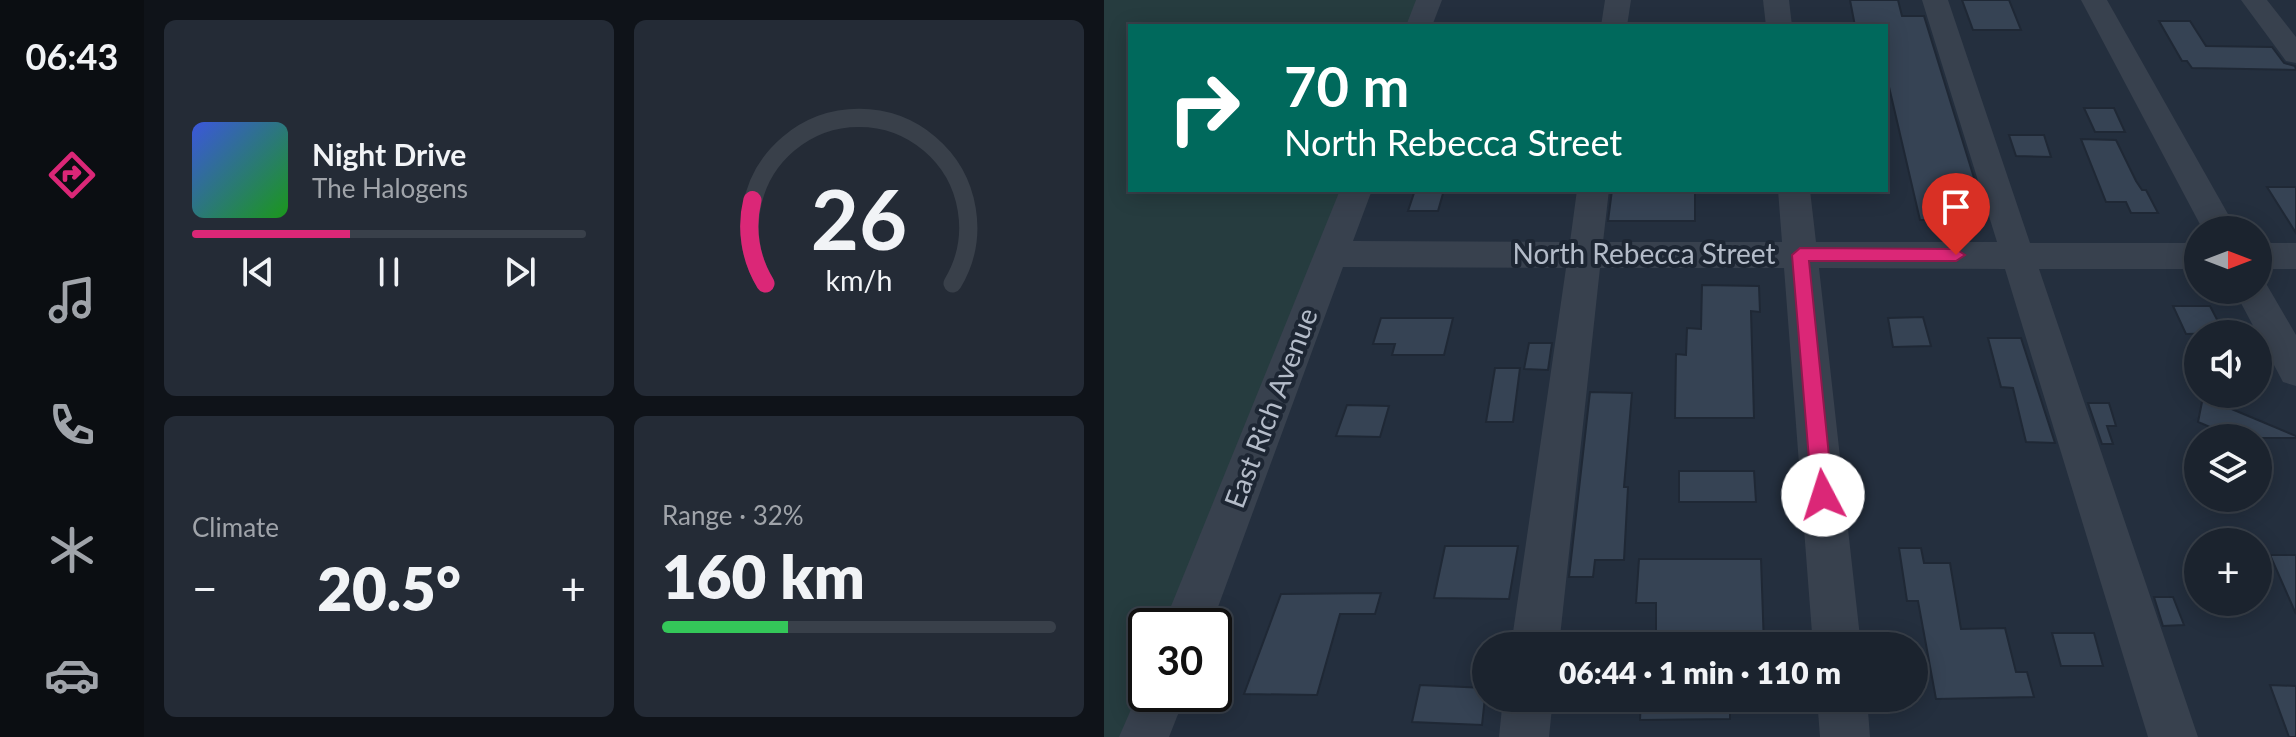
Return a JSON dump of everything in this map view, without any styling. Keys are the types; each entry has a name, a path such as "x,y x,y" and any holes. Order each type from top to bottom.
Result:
{"street":[{"path":"1420,24 1429,0"},
{"path":"1614,24 1618,0"},
{"path":"1776,0 1779,24"},
{"path":"1935,0 2173,737"},
{"path":"2094,0 2212,216"},
{"path":"2254,0 2296,55"},
{"name":"East Rich Avenue","path":"1194,608 1355,192"},
{"path":"1537,632 1593,192"},
{"path":"1794,192 1836,632"},
{"name":"North Rebecca Street","path":"1331,254 2184,256"},
{"path":"2272,256 2296,256"},
{"path":"2260,304 2296,370"},
{"path":"1144,737 1154,712"},
{"path":"1524,737 1527,712"},
{"path":"1843,712 1845,737"}],"green space":[{"path":"1104,0 1419,0 1409,24 1128,24 1128,192 1341,192 1174,608 1128,608 1128,712 1132,712 1122,737 1104,737"}],"building":[{"path":"1850,0 1898,0 1902,16 1924,16 1987,220 1920,220 1888,83 1888,24 1855,24"},
{"path":"1962,0 2009,0 2021,30 1973,30"},
{"path":"2159,21 2190,21 2206,46 2272,47 2284,63 2295,66 2296,70 2192,68 2187,61 2182,61"},
{"path":"2084,108 2114,108 2125,132 2095,132"},
{"path":"2009,135 2044,135 2051,157 2016,156"},
{"path":"2081,139 2116,140 2136,181 2142,190 2146,190 2158,213 2131,213 2126,202 2106,202"},
{"path":"2267,187 2296,187 2296,233"},
{"path":"1414,192 1443,192 1438,211 1408,211"},
{"path":"1612,192 1695,192 1695,221 1608,221"},
{"path":"1702,285 1759,286 1760,312 1751,311 1754,418 1675,418 1676,354 1686,355 1687,328 1701,329"},
{"path":"2173,306 2210,306 2217,320 2184,320 2184,330"},
{"path":"1923,317 1931,346 1893,347 1888,318"},
{"path":"1381,318 1453,318 1444,355 1392,355 1395,344 1373,344"},
{"path":"1988,338 2021,338 2055,443 2026,442 2013,388 2001,387"},
{"path":"1529,343 1552,343 1548,370 1524,369"},
{"path":"1495,368 1520,368 1513,422 1486,422"},
{"path":"1590,392 1632,393 1624,487 1628,487 1624,560 1595,560 1593,577 1569,577"},
{"path":"2088,403 2109,403 2116,426 2107,426 2113,444 2102,444"},
{"path":"1347,405 1389,406 1380,437 1336,436"},
{"path":"2201,408 2229,408 2267,424 2203,424 2198,422"},
{"path":"2272,426 2296,436 2272,438"},
{"path":"1679,471 1754,471 1756,502 1679,502"},
{"path":"1445,546 1518,546 1509,599 1434,598"},
{"path":"1899,548 1921,548 1924,563 1950,563 1961,629 2005,628 2016,672 2027,672 2034,697 1936,699 1928,655 1928,632 1924,632 1918,601 1907,601"},
{"path":"2272,555 2296,555 2296,614 2272,560"},
{"path":"1639,559 1761,559 1764,632 1656,632 1656,603 1636,603"},
{"path":"1381,593 1375,614 1340,614 1317,695 1244,694 1281,594"},
{"path":"2154,597 2173,597 2184,625 2163,626"},
{"path":"2052,633 2094,633 2103,666 2061,666"},
{"path":"1420,685 1472,687 1472,712 1483,712 1482,725 1412,722"},
{"path":"2270,685 2296,686 2296,737 2289,737"},
{"path":"1640,712 1730,712 1730,719 1640,720"}],"route":[{"path":"1823,495 1800,255 1956,255"}]}
